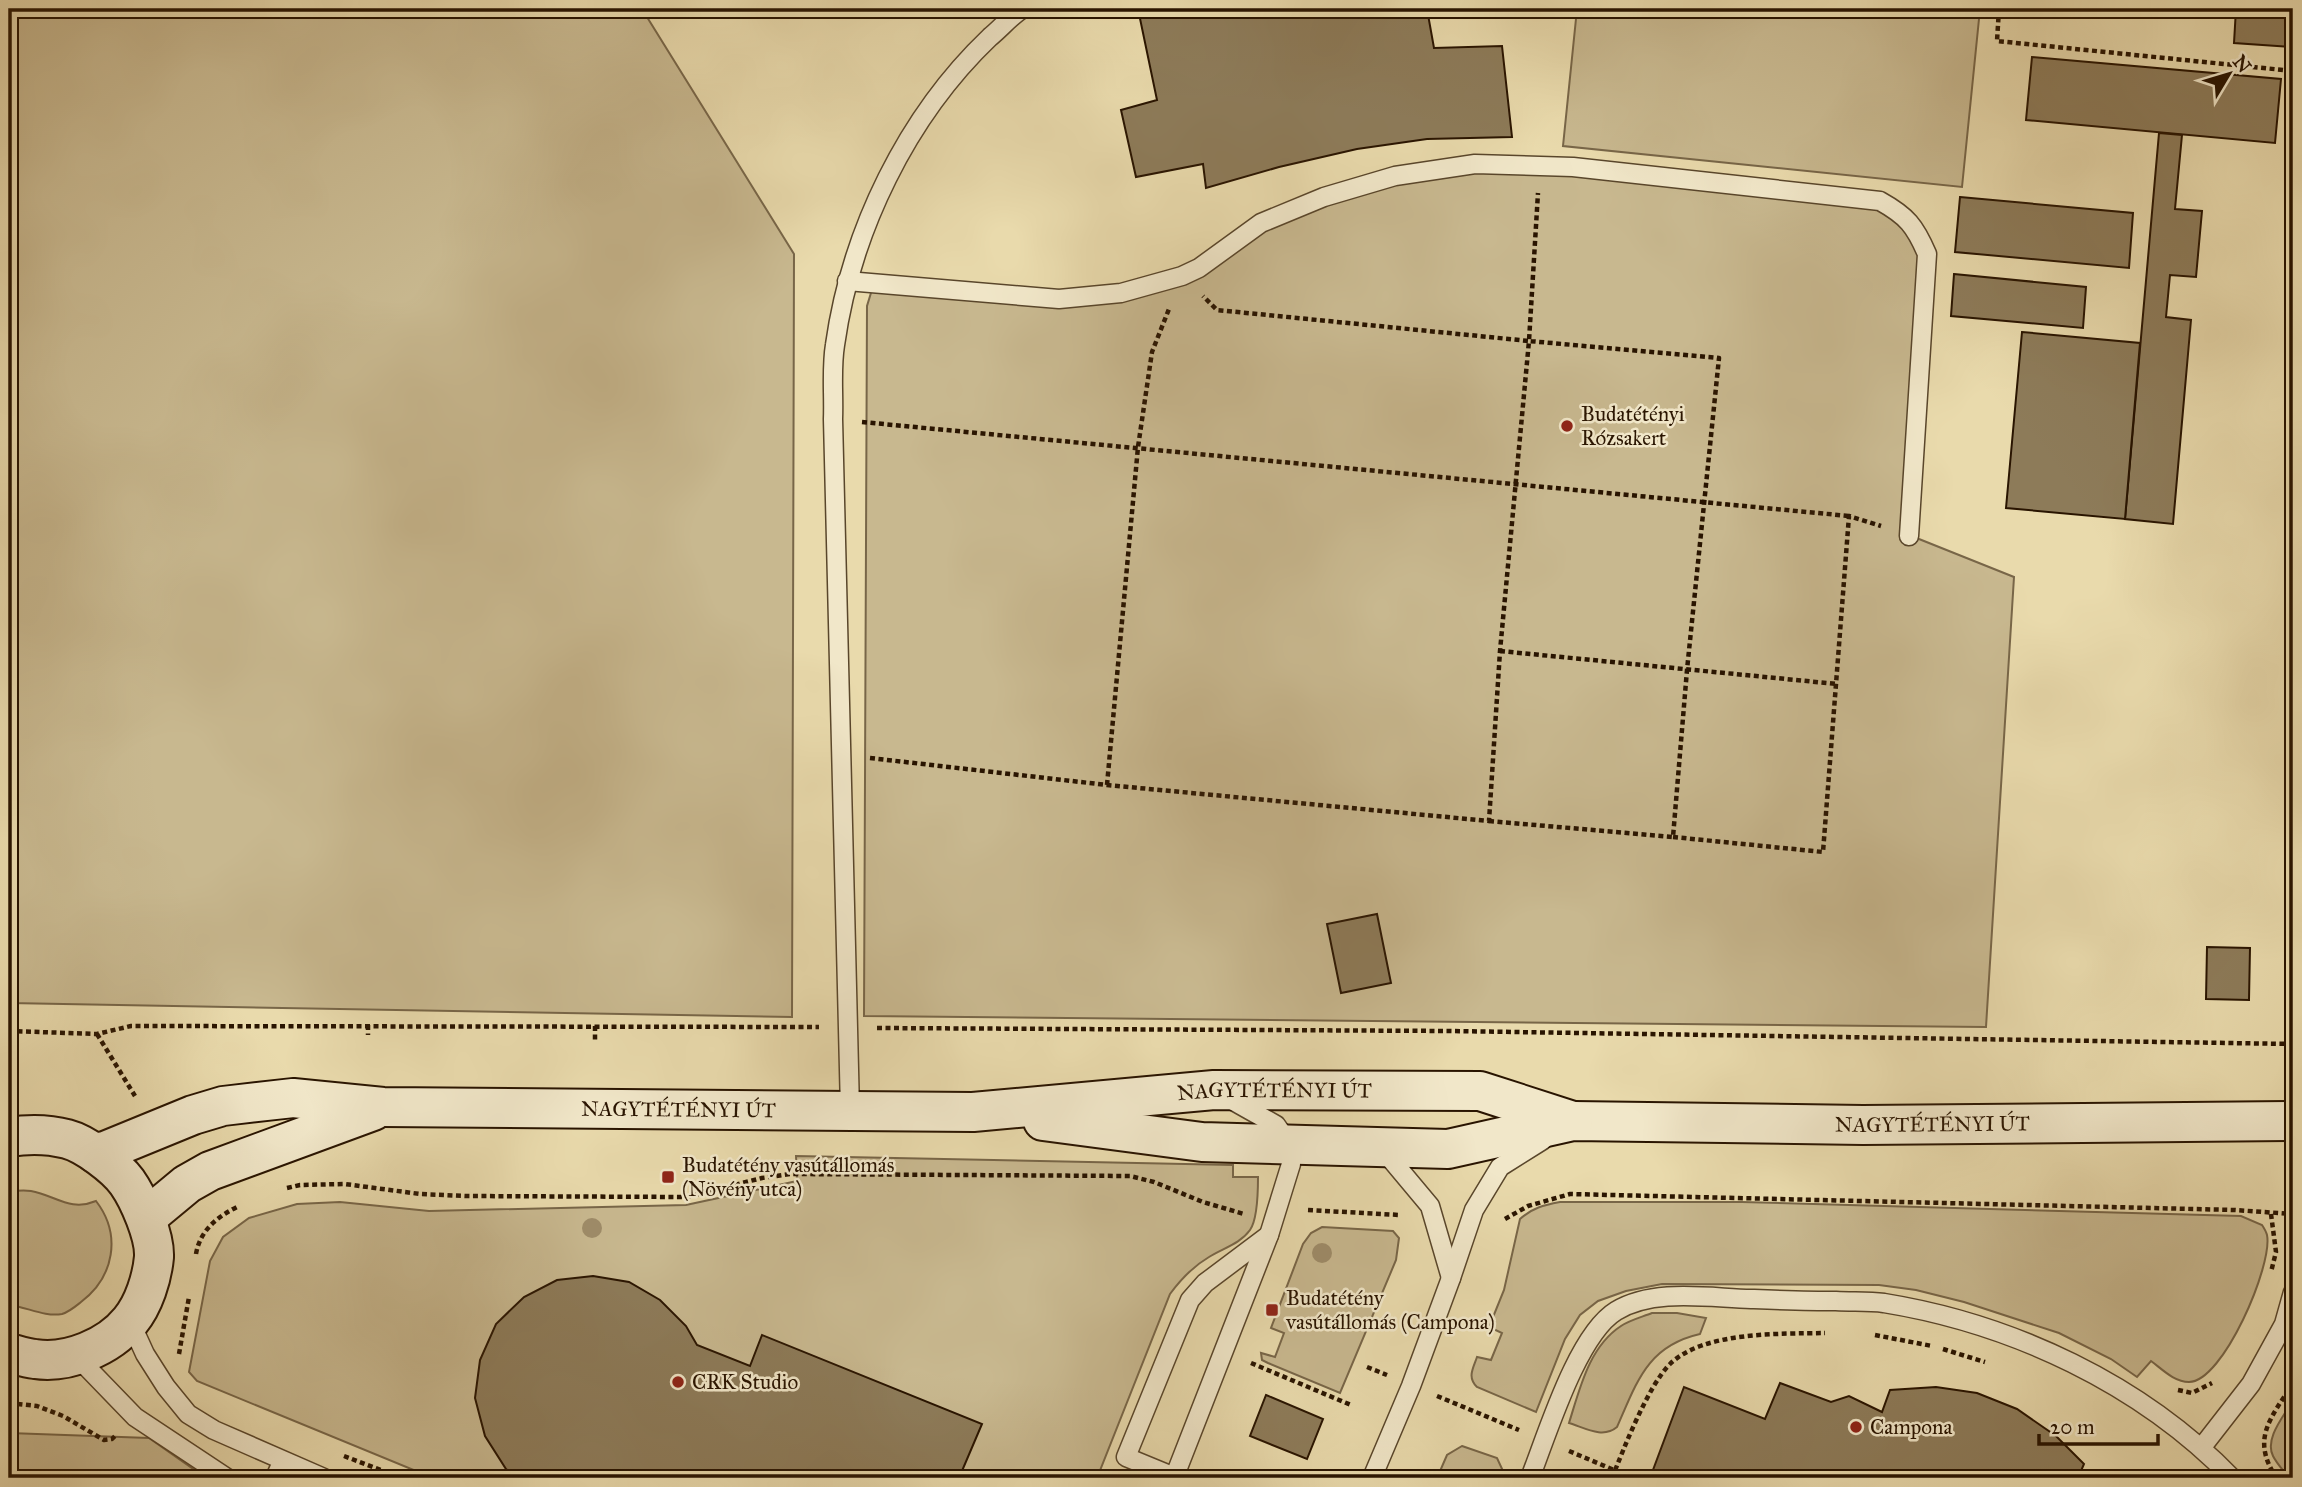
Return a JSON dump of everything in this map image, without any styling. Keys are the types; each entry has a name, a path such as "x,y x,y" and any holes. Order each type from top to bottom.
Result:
{"main road":[{"name":"NAGYTÉTÉNYI ÚT","path":"95,1153 223,1106 293,1098 383,1107 973,1112 1214,1090 1480,1091 1573,1121"},
{"name":"NAGYTÉTÉNYI ÚT","path":"146,1218 187,1184 210,1171 383,1107"},
{"name":"NAGYTÉTÉNYI ÚT","path":"973,1112 1202,1142 1448,1149 1573,1121 1863,1125 2293,1121"},
{"path":"9,1137 40,1135 69,1139 95,1153 127,1182 146,1218 154,1254 146,1293 130,1321 106,1341 76,1356 36,1360 9,1353"}],"lane":[{"path":"849,1110 833,419 834,347 847,281 876,200 918,126 965,61 1022,9"},
{"path":"847,281 1059,299 1121,293 1182,276 1199,268 1261,223 1324,197 1395,176 1475,164 1540,164 1880,201 1902,214 1917,231 1927,254 1909,536"},
{"path":"1214,1090 1276,1125 1290,1145 1291,1164 1278,1211 1269,1235 1175,1478 1126,1457 1190,1300 1205,1283 1269,1235"},
{"path":"1371,1475 1411,1386 1470,1219 1500,1167 1573,1121"},
{"path":"1381,1148 1430,1206 1451,1278"},
{"path":"2202,1447 2251,1384 2284,1324 2293,1292"},
{"path":"1530,1478 1577,1358 1592,1334 1615,1312 1642,1300 1682,1297 1881,1303 1945,1316 2048,1350 2143,1404 2202,1447 2232,1478"},
{"path":"130,1321 145,1354 166,1387 188,1414 279,1470 324,1478"},
{"path":"76,1356 135,1417 227,1478"}],"path":[{"path":"1999,9 1997,41 2293,71"},
{"path":"1489,821 1500,651 1528,341 1540,164"},
{"path":"1107,785 1138,447 1152,352 1182,276 1217,310 1719,358 1673,837"},
{"path":"833,419 1849,516 1909,536"},
{"path":"841,755 1107,785 1822,852 1849,516"},
{"path":"1500,651 1837,684"},
{"path":"368,1025 368,1035"},
{"path":"9,1031 97,1034 131,1026 595,1026 1450,1031 2293,1044"},
{"path":"595,1026 595,1041"},
{"path":"278,1191 300,1185 345,1184 420,1194 466,1196 687,1197 762,1178 790,1174 1130,1177 1154,1182 1203,1202 1255,1217 1278,1211"},
{"path":"1501,1221 1528,1206 1570,1194 2235,1210 2293,1214"},
{"path":"196,1258 198,1245 211,1223 244,1203"},
{"path":"1310,1210 1407,1216"},
{"path":"2270,1214 2276,1252 2271,1274"},
{"path":"166,1387 176,1377 189,1295"},
{"path":"1612,1478 1654,1384 1671,1362 1701,1346 1745,1335 1839,1333"},
{"path":"1865,1333 1932,1346 1995,1365"},
{"path":"1251,1363 1351,1405"},
{"path":"2143,1404 2157,1380 2192,1393 2215,1381"},
{"path":"2274,1478 2276,1477 2267,1463 2263,1447 2265,1428 2293,1383"},
{"path":"9,1404 37,1406 63,1416 104,1440 112,1439 135,1417"}],"shaded area":[{"path":"9,9 642,9 794,254 792,1017 9,1003"},
{"path":"1577,9 1980,9 1962,187 1563,146"},
{"path":"1475,164 1880,201 1927,254 1909,535 2014,577 1986,1027 864,1016 867,306 874,283 1059,299 1182,276 1324,197"},
{"path":"796,1156 1233,1165 1233,1177 1258,1177 1257,1205 1252,1225 1246,1235 1197,1265 1170,1294 1097,1478 433,1478 197,1381 189,1372 210,1261 223,1237 249,1218 297,1204 340,1202 429,1211 686,1205 797,1181"},
{"path":"9,1191 31,1191 78,1205 96,1201 104,1214 111,1241 107,1268 92,1292 65,1313 55,1315 9,1305"},
{"path":"1560,1202 1742,1202 2241,1216 2262,1225 2267,1235 2267,1250 2254,1295 2230,1343 2202,1377 2189,1382 2173,1377 2151,1361 2137,1377 2111,1359 2059,1333 1964,1302 1916,1290 1879,1285 1662,1284 1626,1291 1598,1301 1580,1315 1565,1339 1536,1412 1477,1387 1472,1380 1472,1373 1477,1357 1491,1360 1502,1333 1489,1327 1504,1290 1520,1219 1529,1212"},
{"path":"1322,1227 1393,1231 1399,1238 1396,1260 1340,1393 1262,1360 1261,1353 1275,1357 1284,1333 1271,1328 1303,1244 1311,1233"},
{"path":"1652,1313 1677,1313 1706,1318 1700,1334 1667,1347 1646,1368 1617,1427 1600,1432 1569,1423 1587,1369 1601,1345 1621,1326"},
{"path":"2293,1400 2293,1478 2289,1478 2273,1456 2271,1442"},
{"path":"9,1433 149,1438 206,1478 9,1478"},
{"path":"1462,1446 1497,1458 1503,1471 1502,1478 1437,1478 1447,1455"}],"building":[{"path":"1138,9 1427,9 1434,48 1502,46 1512,137 1427,139 1357,149 1206,188 1203,164 1136,177 1121,110 1157,100"},
{"path":"2236,9 2293,9 2293,47 2234,43"},
{"path":"2032,57 2281,79 2275,143 2026,120"},
{"path":"2159,133 2182,135 2175,209 2202,211 2196,277 2170,275 2166,317 2191,320 2173,524 2125,519"},
{"path":"1960,197 2133,213 2129,268 1955,252"},
{"path":"1954,274 2086,287 2083,328 1951,316"},
{"path":"2022,332 2140,343 2125,519 2006,508"},
{"path":"1377,914 1391,983 1341,993 1327,924"},
{"path":"2207,947 2250,948 2249,1000 2206,999"},
{"name":"CRK Studio","path":"593,1276 629,1282 660,1300 686,1326 697,1345 750,1366 762,1335 982,1424 959,1478 518,1478 506,1469 485,1436 475,1398 480,1360 496,1324 524,1297 557,1280"},
{"name":"Campona","path":"1780,1383 1831,1402 1849,1396 1882,1412 1890,1390 1936,1387 1977,1393 2017,1409 2056,1436 2084,1464 2078,1478 1650,1478 1684,1387 1765,1419"},
{"path":"1266,1395 1323,1419 1307,1459 1250,1436"}],"place":[{"name":"Budatétényi Rózsakert","path":"1567,426"},
{"name":"Budatétény vasútállomás (Növény utca)","path":"668,1177"},
{"name":"Budatétény vasútállomás (Campona)","path":"1272,1310"},
{"name":"CRK Studio","path":"678,1382"},
{"name":"Campona","path":"1856,1427"}]}
